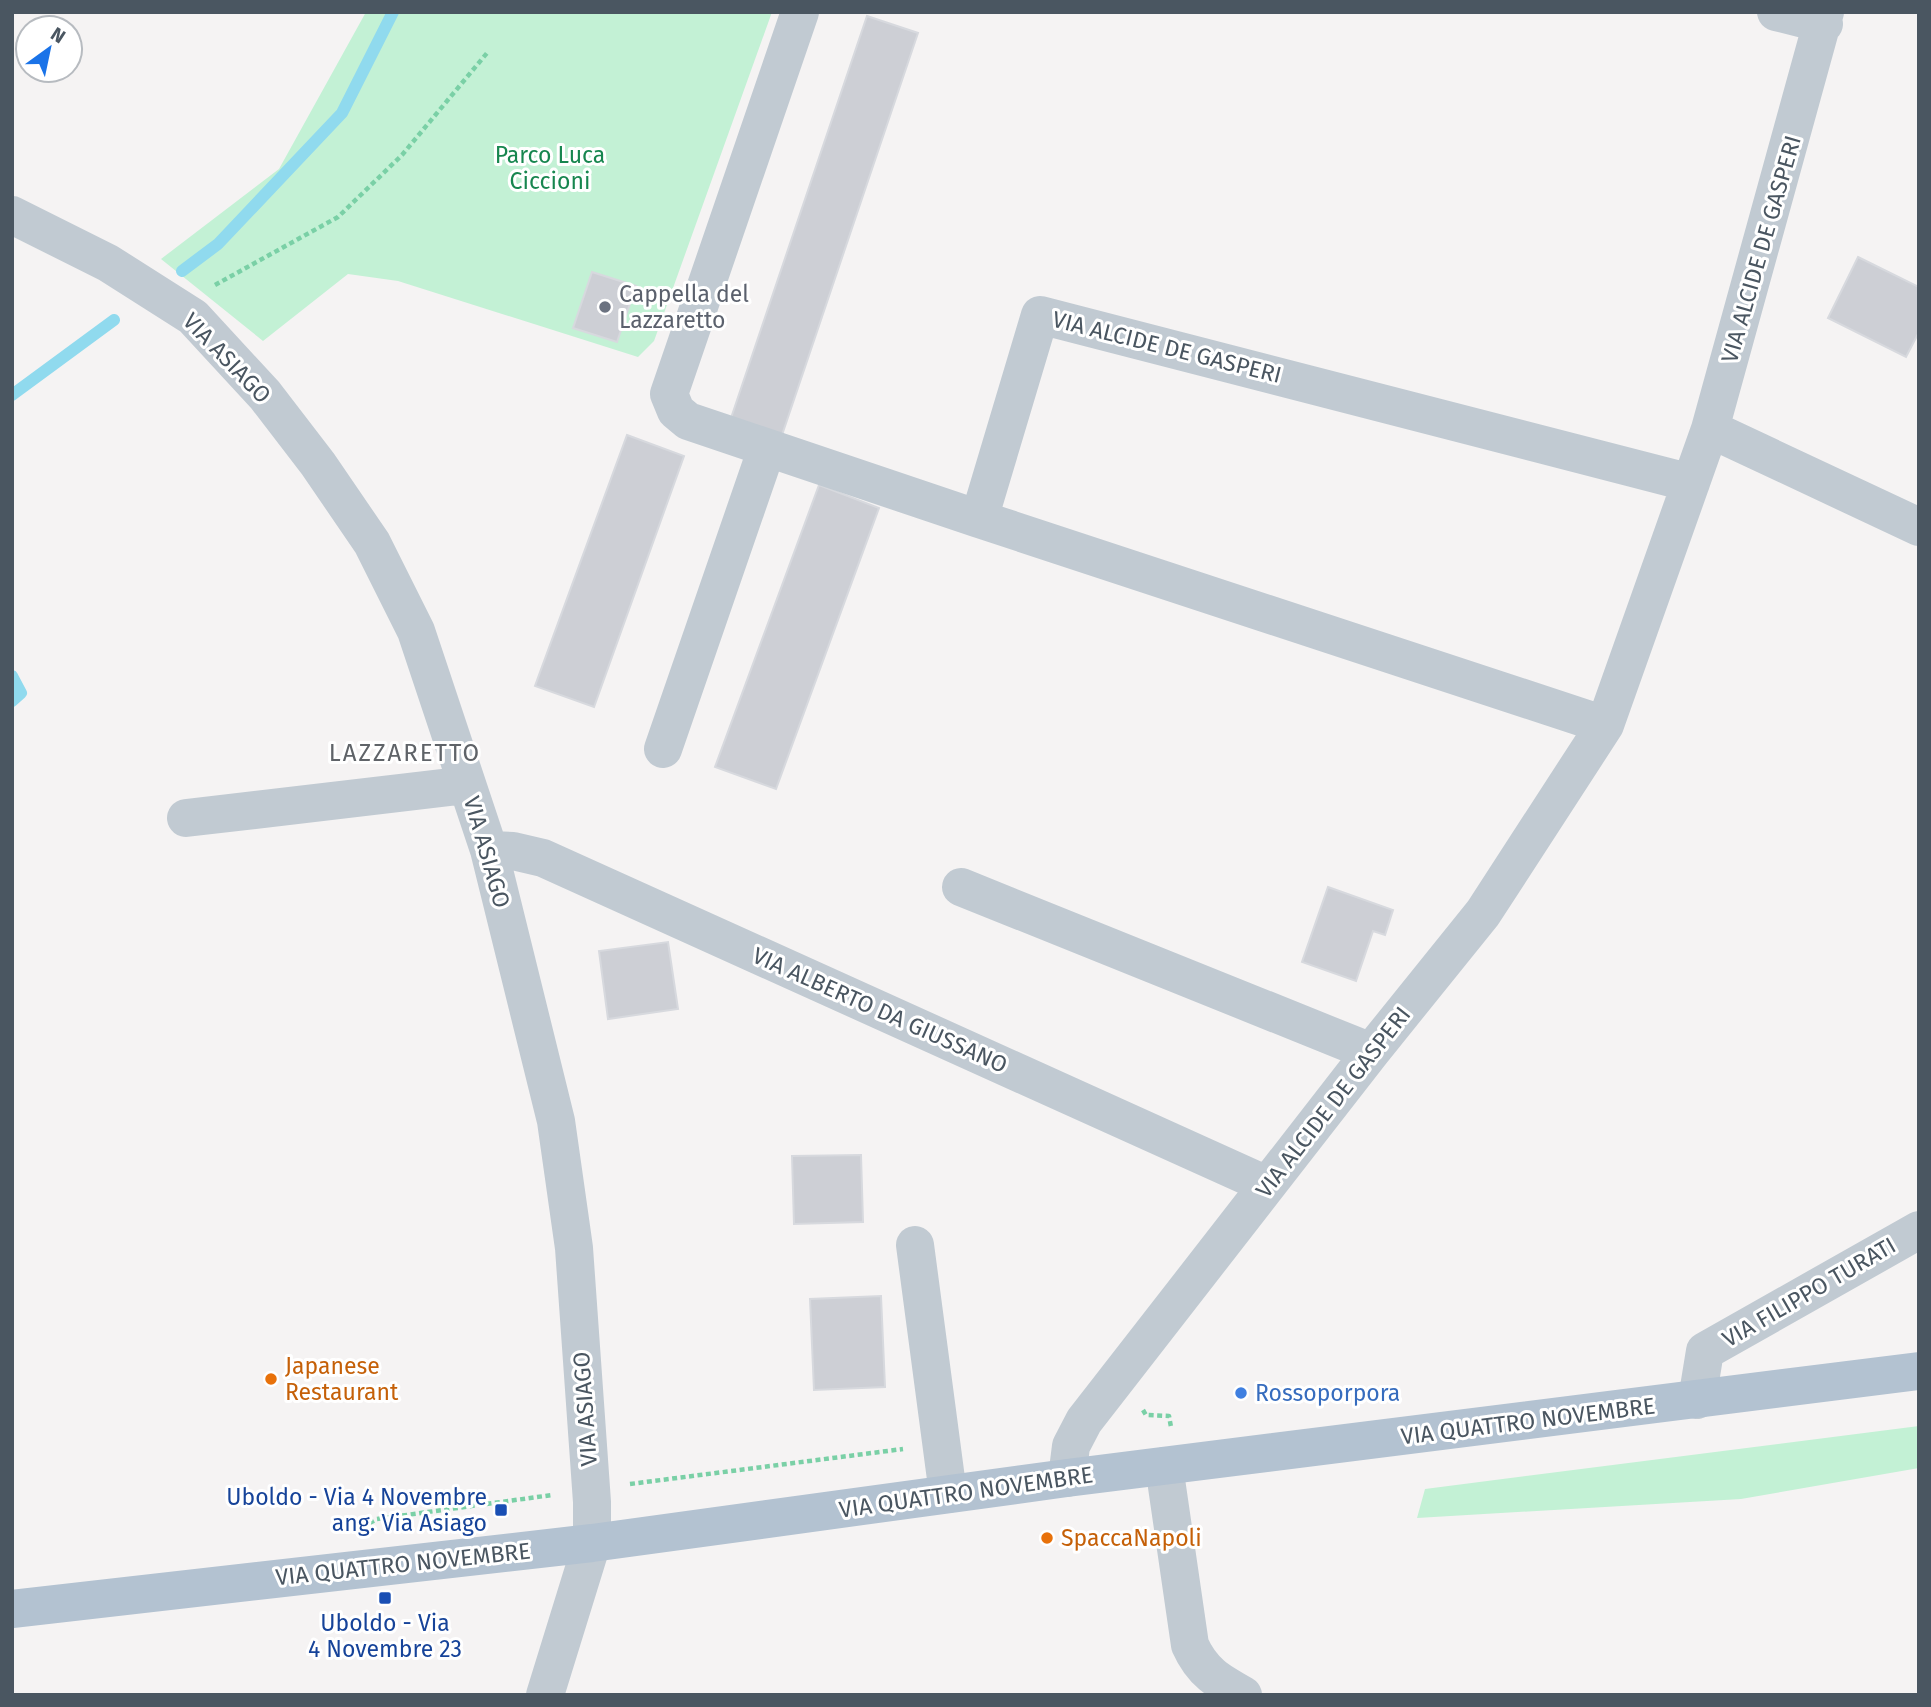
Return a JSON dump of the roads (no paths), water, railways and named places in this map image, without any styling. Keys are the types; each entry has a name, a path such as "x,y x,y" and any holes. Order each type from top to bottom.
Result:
{"main road":[{"name":"VIA QUATTRO NOVEMBRE","path":"12,1609 592,1543 1068,1478 1919,1371"}],"street":[{"path":"800,12 669,394 676,411 688,421 767,448 1605,725"},
{"path":"1776,12 1825,18"},
{"name":"VIA ALCIDE DE GASPERI","path":"1068,1478 1070,1446 1084,1421 1371,1052 1483,913 1605,725 1710,429 1825,18"},
{"name":"VIA ASIAGO","path":"12,215 107,263 193,317 265,395 372,543 416,631 489,850 556,1121 574,1248 591,1489 592,1543 545,1695"},
{"name":"VIA ALCIDE DE GASPERI","path":"979,519 1040,315 1691,483"},
{"path":"1710,429 1919,527"},
{"path":"663,749 767,448"},
{"path":"186,818 467,785"},
{"name":"VIA ALBERTO DA GIUSSANO","path":"489,850 513,851 543,858 1267,1185"},
{"path":"961,887 1371,1052"},
{"name":"VIA FILIPPO TURATI","path":"1697,1400 1705,1351 1919,1230"},
{"path":"915,1245 948,1494"},
{"path":"1164,1466 1190,1646 1199,1665 1214,1679 1243,1695"}],"waterway":[{"path":"182,271 218,244 342,113 393,12"},
{"path":"12,395 114,320"},
{"path":"12,676 21,693 12,701"}],"place":[{"name":"Cappella del Lazzaretto","path":"605,307"},
{"name":"Japanese Restaurant","path":"271,1379"},
{"name":"Rossoporpora","path":"1241,1393"},
{"name":"Uboldo - Via 4 Novembre ang. Via Asiago","path":"501,1510"},
{"name":"SpaccaNapoli","path":"1047,1538"},
{"name":"Uboldo - Via 4 Novembre 23","path":"385,1598"}],"district":[{"name":"LAZZARETTO","path":"405,753"}],"park label":[{"name":"Parco Luca Ciccioni","path":"550,168"}]}
